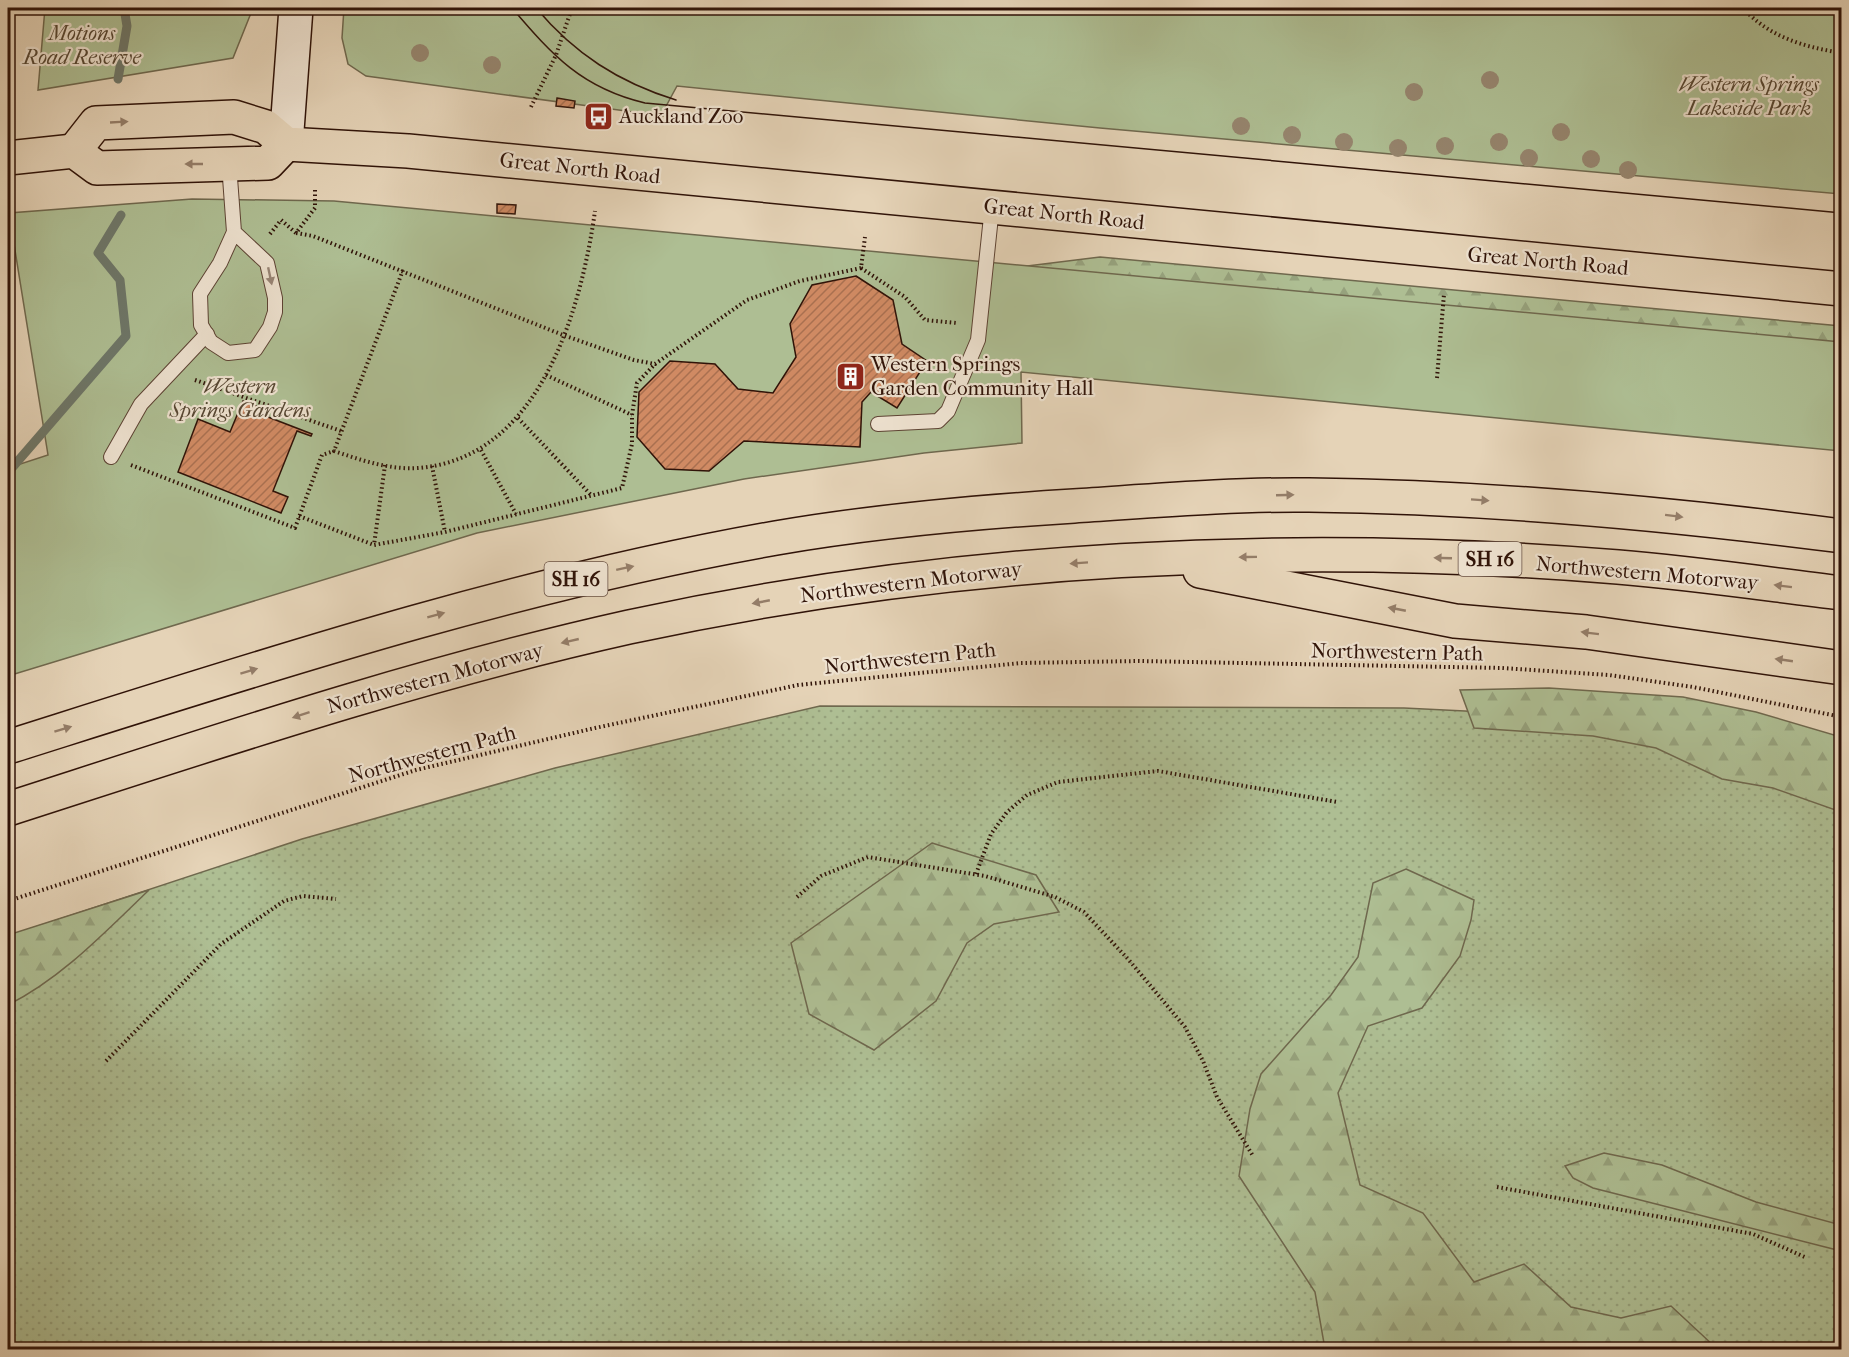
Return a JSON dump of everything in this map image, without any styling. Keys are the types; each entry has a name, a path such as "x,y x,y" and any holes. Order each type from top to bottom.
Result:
{"main road":[{"path":"8,158 74,151 98,168 268,163 286,144 296,8"},
{"path":"74,151 96,123 178,118 234,117 266,127 286,144"},
{"name":"Great North Road","path":"286,144 408,151 1842,289"},
{"name":"SH 16","path":"8,747 379,631 502,597 627,567 770,539 943,516 1163,500 1316,495 1446,498 1627,511 1842,536"},
{"name":"Northwestern Motorway","path":"8,809 319,710 495,659 630,627 868,584 1005,569 1138,559 1337,555 1479,559 1620,567 1842,593"},
{"path":"1138,559 1455,621 1586,632 1842,668"}],"lane":[{"path":"229,164 234,232 220,263 200,294 201,325 211,342 228,353 255,350 270,327 275,312 267,263 234,232"},
{"path":"878,424 938,421 948,411 978,340 992,207"},
{"path":"111,457 141,404 207,334"}],"path":[{"path":"531,107 556,55 572,8"},
{"path":"1743,8 1774,34 1807,47 1842,53"},
{"path":"296,233 315,208 315,190"},
{"path":"111,457 295,528 322,455 334,451 366,462 419,468 481,450 518,418 533,400 546,375 581,286 595,211"},
{"path":"259,256 273,228 281,220 296,233 313,236 403,270 563,335 634,360 655,364"},
{"path":"861,268 865,237"},
{"path":"299,516 374,545 445,532 622,488 632,444 632,415 637,383 655,364 747,300 800,281 861,268 905,297 925,320 980,326"},
{"path":"334,451 403,270"},
{"path":"1437,378 1444,294"},
{"path":"172,372 341,431"},
{"path":"546,375 632,415"},
{"path":"518,418 592,496"},
{"path":"481,450 516,514"},
{"path":"374,545 385,465"},
{"path":"432,466 445,532"},
{"name":"Northwestern Path","path":"8,901 416,770 595,728 798,685 1021,663 1139,662 1502,669 1609,675 1729,693 1842,717"},
{"path":"976,874 991,834 1006,812 1027,795 1058,782 1158,771 1337,802"},
{"path":"797,897 821,876 868,857 976,874 1055,897 1084,912 1128,959 1185,1027 1203,1061 1217,1097 1253,1156"},
{"path":"106,1061 221,944 284,901 303,896 336,899"},
{"path":"1497,1187 1753,1234 1779,1243 1807,1258"}],"green space":[{"name":"Motions Road Reserve","path":"45,8 253,8 233,58 38,90"},
{"name":"Western Springs Lakeside Park","path":"344,8 1841,8 1841,194 1100,128 677,86 663,116 366,76 348,64 342,38"},
{"name":"Western Springs Gardens","path":"192,199 334,201 1841,342 1841,451 1021,372 1022,443 924,453 744,479 477,533 8,676 8,468 48,455 9,213"},
{"path":"1100,257 1841,326 1841,376 1019,267"},
{"path":"1549,688 1683,697 1756,712 1841,737 1841,812 1773,788 1722,779 1656,748 1593,736 1474,728 1460,690"},
{"path":"820,706 1404,708 1650,720 1841,777 1841,1349 8,1349 8,936 302,839 555,768"},
{"path":"932,843 1036,875 1059,912 994,924 967,943 936,1001 874,1050 809,1014 791,943"},
{"path":"1406,869 1474,900 1471,920 1460,956 1422,1008 1368,1026 1338,1093 1360,1185 1423,1213 1474,1282 1524,1264 1571,1307 1621,1318 1671,1306 1714,1346 1714,1349 1325,1349 1315,1292 1239,1176 1250,1109 1261,1074 1331,995 1358,957 1373,883"},
{"path":"149,890 65,968 47,982 8,1005 8,935"},
{"path":"1604,1153 1662,1165 1756,1202 1841,1225 1841,1251 1593,1188 1573,1178 1565,1166"}],"building":[{"path":"557,98 575,101 574,108 556,106"},
{"path":"497,204 516,205 515,214 497,213"},
{"path":"8,270 13,303 8,304"},
{"name":"Western Springs Garden Community Hall","path":"856,276 893,300 902,344 927,361 897,408 871,392 862,402 860,447 744,441 709,471 665,469 637,437 639,392 670,361 715,364 738,389 773,393 796,357 790,324 812,285"},
{"path":"243,401 270,411 268,417 312,434 311,436 297,431 273,491 288,497 281,513 178,472 198,419 230,432"}],"waterway":[{"path":"118,79 127,26 124,8"},
{"path":"8,494 11,469 126,336 120,280 98,253 121,215"}],"tram line":[{"path":"512,8 541,41 570,68 603,89 645,103 1842,213"},
{"path":"536,8 582,53 616,75 676,100"}],"place":[{"name":"Auckland Zoo","path":"598,116"},
{"name":"Western Springs Garden Community Hall","path":"850,376"}]}
